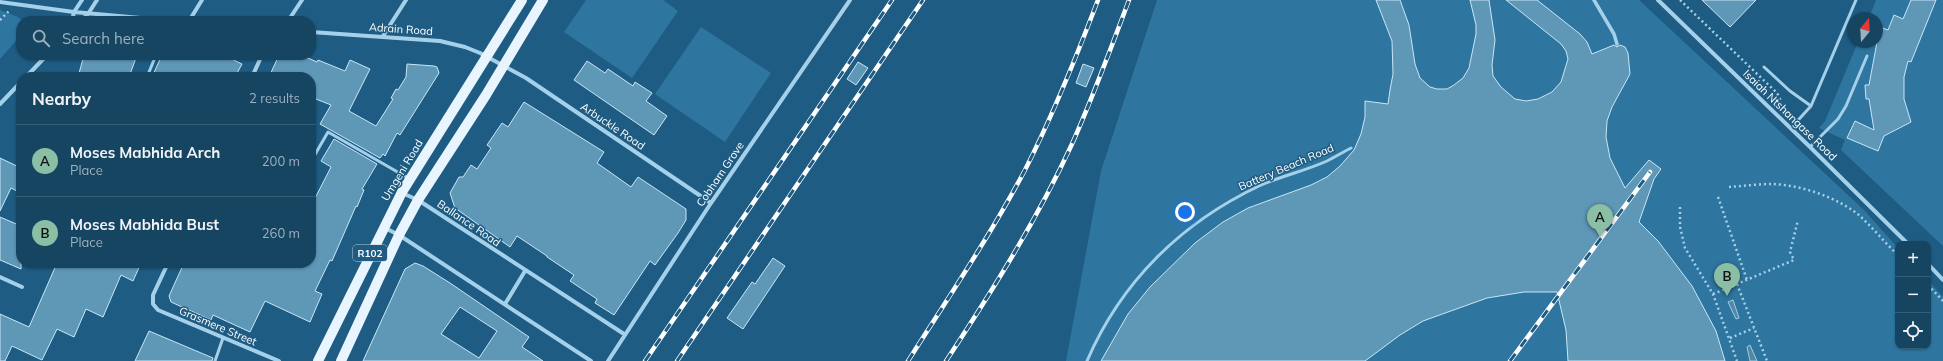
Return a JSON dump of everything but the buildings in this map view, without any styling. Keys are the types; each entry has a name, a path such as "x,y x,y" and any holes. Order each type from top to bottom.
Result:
{"main road":[{"name":"Umgeni Road","path":"318,361 383,227 402,192 522,0"},
{"name":"R102","path":"341,361 398,235 418,200 504,65 543,0"}],"street":[{"path":"73,16 82,0"},
{"path":"88,14 97,0"},
{"path":"192,16 202,0"},
{"path":"291,16 302,0"},
{"path":"383,36 406,0"},
{"path":"1594,0 1612,30 1617,44"},
{"name":"Isaiah Ntshangase Road","path":"1658,0 1792,128 1905,241"},
{"name":"Cobham Grove","path":"608,361 624,334 710,203 848,1"},
{"path":"0,2 112,16"},
{"name":"Adrain Road","path":"316,32 440,41 465,47 488,56 504,65"},
{"path":"31,72 42,60"},
{"path":"254,72 260,60"},
{"name":"Arbuckle Road","path":"504,65 532,82 710,203"},
{"path":"0,104 16,87"},
{"name":"Ballance Road","path":"402,192 418,200 624,334"},
{"path":"383,227 398,235 591,361"},
{"path":"1931,267 1943,280"},
{"name":"Grasmere Street","path":"166,268 153,295 153,304 163,313 279,361"},
{"path":"505,304 525,271"},
{"path":"0,277 22,287"}],"lane":[{"path":"1792,128 1811,106 1856,0"},
{"path":"1810,146 1826,132 1842,112 1867,56"},
{"path":"149,72 154,60"},
{"path":"1764,67 1811,106"},
{"path":"316,153 328,132 410,178"},
{"name":"Battery Beach Road","path":"1086,361 1101,329 1141,273 1200,219 1223,204 1261,185 1327,161 1351,148"},
{"path":"215,361 223,338"}],"path":[{"path":"1680,0 1776,93 1783,107 1777,115"},
{"path":"1729,187 1778,185 1811,192 1841,204 1860,216 1895,252"},
{"path":"1718,197 1747,280"},
{"path":"1680,207 1680,227 1685,248 1713,294 1737,361"},
{"path":"1713,294 1794,260 1790,252 1798,220"},
{"path":"1737,284 1767,361"},
{"path":"1931,288 1943,301"},
{"path":"1730,338 1754,328"}],"shaded area":[{"path":"586,0 663,0 678,11 632,78 564,32"},
{"path":"1157,0 1639,0 1864,210 1895,245 1895,349 1931,349 1931,283 1943,297 1943,361 1066,361 1101,171"},
{"path":"1876,0 1943,0 1943,246 1841,150 1845,140 1819,128 1825,121 1855,48 1883,48 1883,12 1871,12"},
{"path":"0,10 16,16 16,41 0,59"},
{"path":"701,27 771,73 725,142 655,94"},
{"path":"1733,300 1739,318 1736,319 1728,302"},
{"path":"1750,345 1757,361 1750,361 1747,347"}],"railway":[{"path":"645,361 892,0"},
{"path":"677,361 923,0"},
{"path":"908,361 1012,195 1064,86 1098,0"},
{"path":"946,361 1013,255 1044,200 1072,144 1102,72 1129,0"},
{"path":"1510,361 1650,172"}],"place":[{"name":"Moses Mabhida Arch","path":"1600,237"},
{"name":"Moses Mabhida Bust","path":"1727,296"}]}
